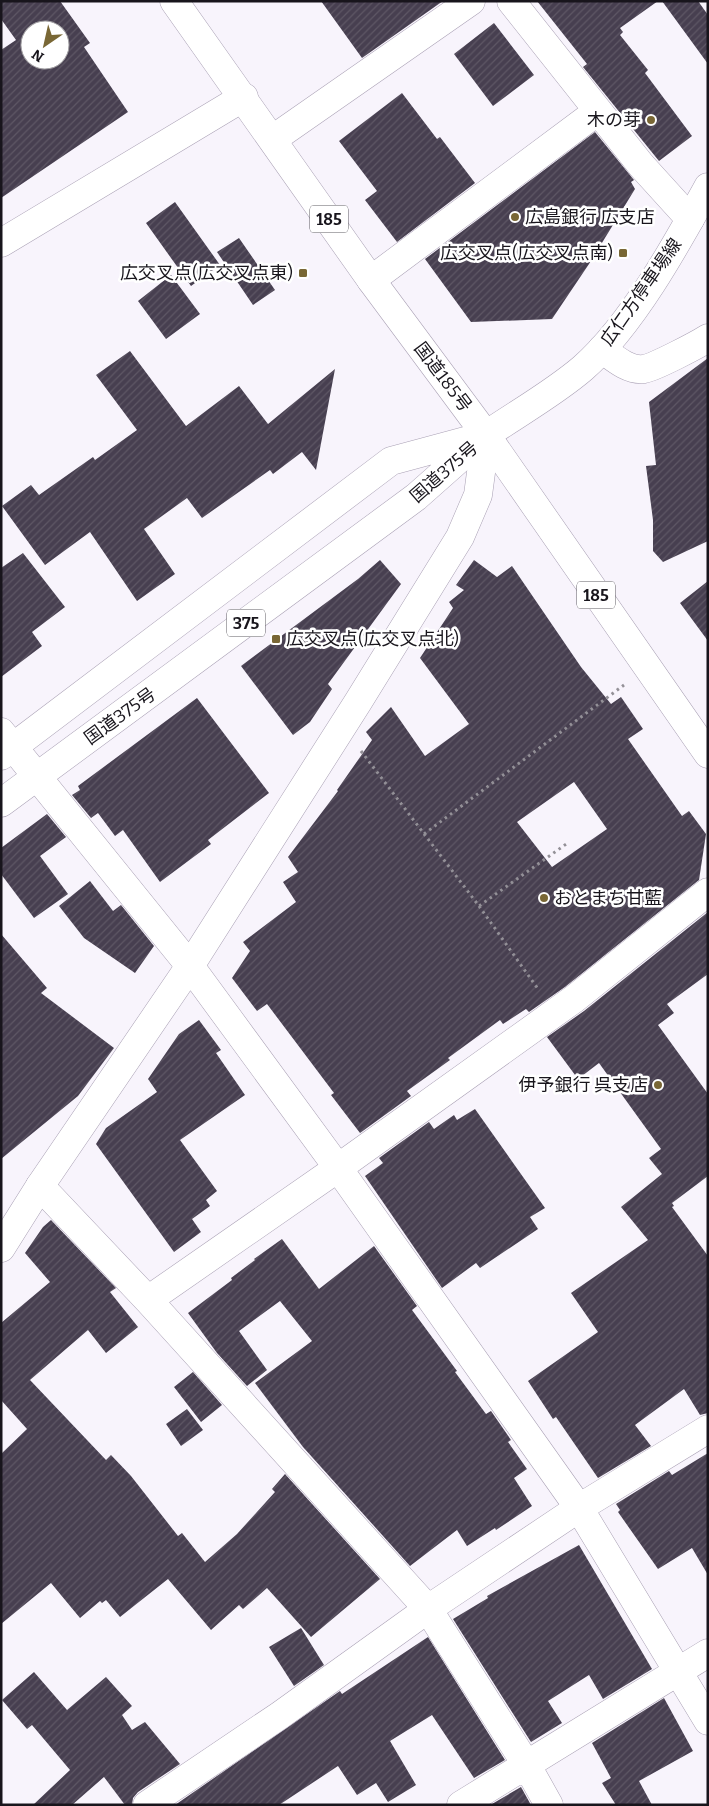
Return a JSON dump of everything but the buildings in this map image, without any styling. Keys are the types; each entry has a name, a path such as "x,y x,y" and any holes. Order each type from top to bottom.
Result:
{"main road":[{"name":"国道185号","path":"174,1 244,97 371,280 486,435 708,754"},
{"path":"273,139 471,1"},
{"path":"511,1 641,164 690,219"},
{"path":"1,243 244,97"},
{"path":"371,280 598,111"},
{"name":"広仁方停車場線","path":"486,435 563,383 602,349 646,290 708,187"},
{"path":"602,349 623,364 643,369 697,345 708,338"},
{"path":"1,1248 40,1186 190,966 343,727 460,537 478,495 486,435"},
{"name":"国道375号","path":"5,746 391,461 486,435"},
{"name":"国道375号","path":"1,804 416,498 486,435"},
{"path":"5,746 38,777 190,966 338,1168 579,1508 708,1721"},
{"path":"148,1300 338,1168 555,1013 708,892"},
{"path":"40,1186 148,1300 428,1609 526,1764 549,1805"},
{"path":"147,1805 280,1716 428,1609 579,1508 708,1429"},
{"path":"461,1805 708,1653"}],"path":[{"path":"424,834 647,668"},
{"path":"343,727 479,906 555,1013"},
{"path":"479,906 569,842"}],"place":[{"name":"木の芽","path":"651,120"},
{"name":"広島銀行 広支店","path":"515,217"},
{"name":"広交叉点(広交叉点南)","path":"623,253"},
{"name":"広交叉点(広交叉点東)","path":"303,273"},
{"name":"広交叉点(広交叉点北)","path":"276,639"},
{"name":"おとまち甘藍","path":"544,898"},
{"name":"伊予銀行 呉支店","path":"658,1085"}]}
